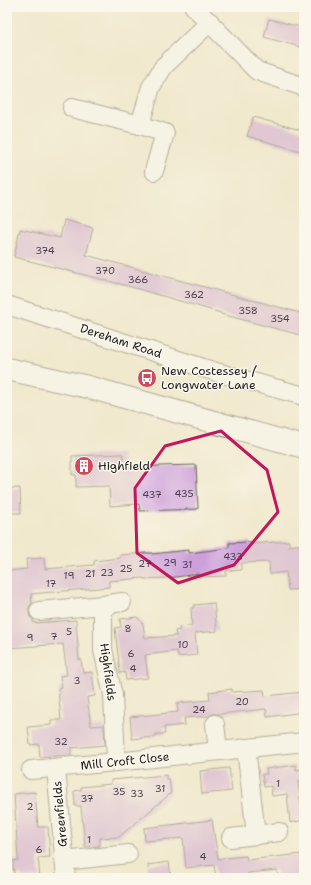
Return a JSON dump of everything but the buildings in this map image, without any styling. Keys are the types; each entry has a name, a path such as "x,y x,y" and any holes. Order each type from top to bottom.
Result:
{"highway":[{"path":"7,369 88,387 304,447"}],"street":[{"path":"194,7 257,71 304,87"},
{"path":"140,125 151,87 164,66 210,22"},
{"path":"72,108 165,132 154,171"},
{"name":"Dereham Road","path":"7,306 216,372 304,396"},
{"path":"39,610 122,602"},
{"name":"Highfields","path":"103,605 103,650 113,695 116,762"},
{"path":"215,724 218,751"},
{"name":"Mill Croft Close","path":"31,770 304,742"},
{"path":"246,748 256,835"},
{"name":"Greenfields","path":"56,768 65,869 128,854"},
{"path":"231,838 279,832"}],"highlighted area":[{"path":"221,431 267,470 278,512 234,565 178,583 137,553 135,488 165,446"}],"place":[{"name":"New Costessey / Longwater Lane","path":"147,378"},
{"name":"Highfield","path":"84,466"}]}
